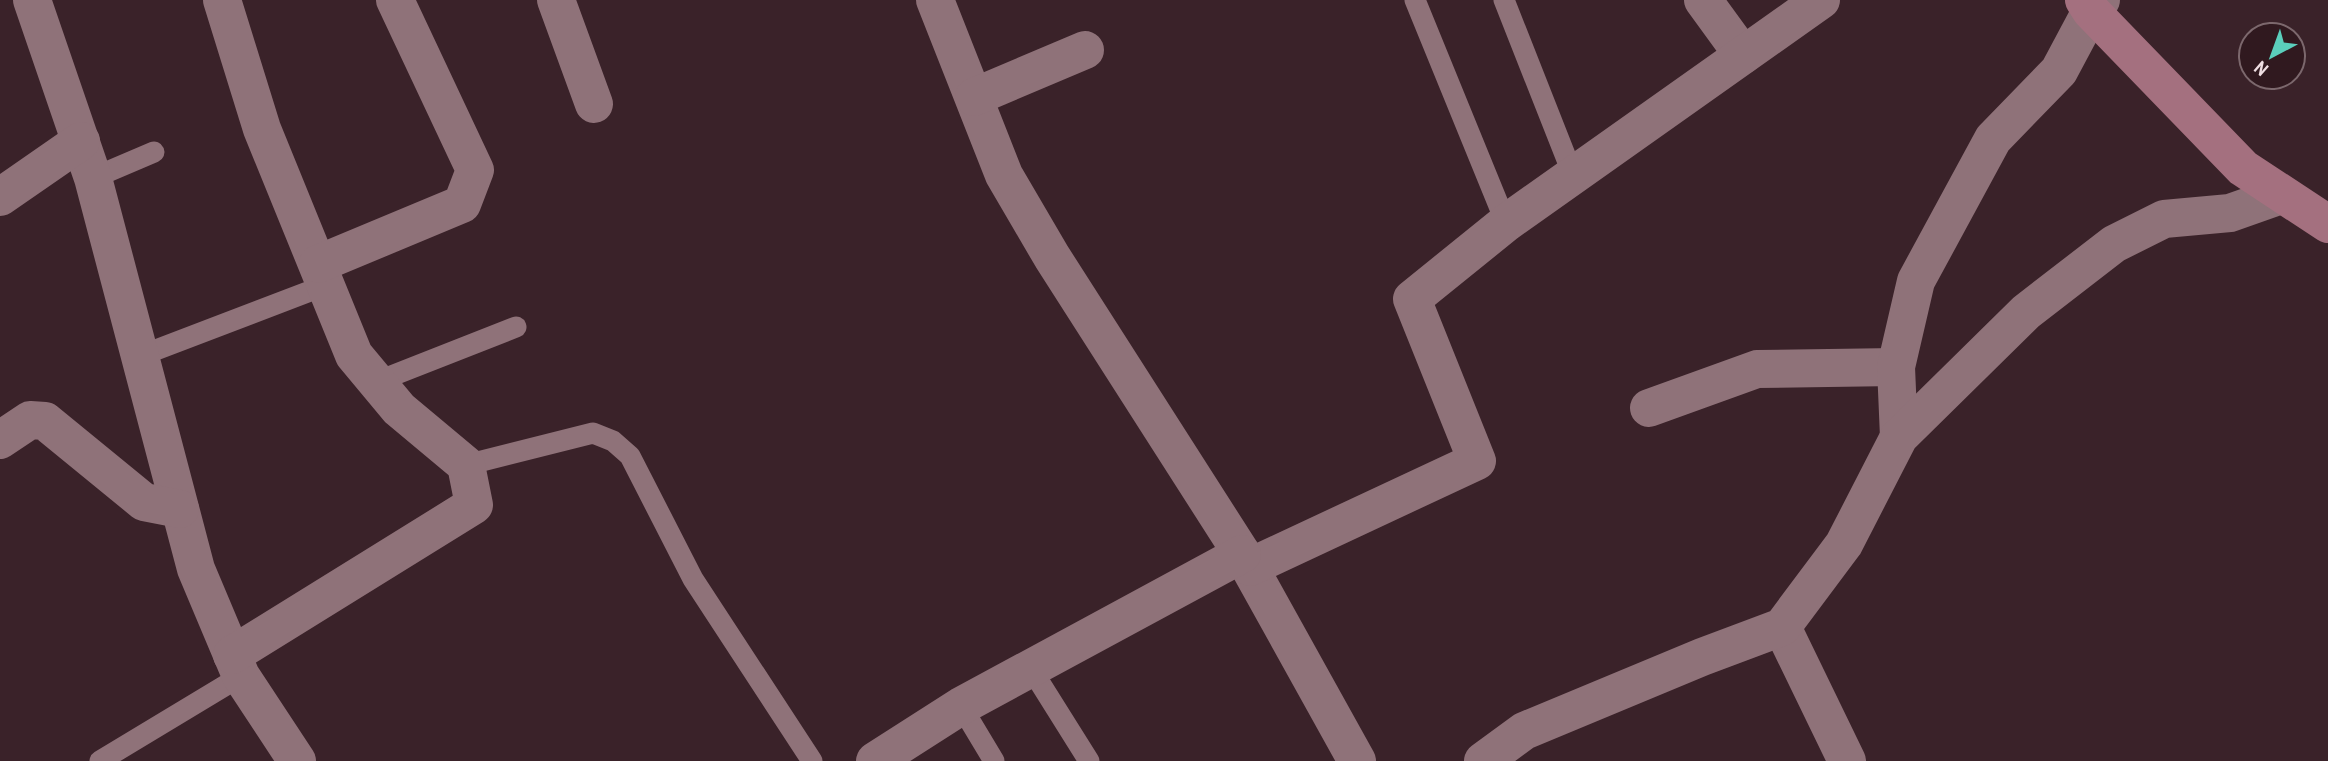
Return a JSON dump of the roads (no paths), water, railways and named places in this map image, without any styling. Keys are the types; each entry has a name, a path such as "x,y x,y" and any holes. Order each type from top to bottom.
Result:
{"street":[{"path":"32,0 93,178 196,569 237,665 297,761"},
{"path":"222,0 262,129 354,355 399,409 466,465 474,505 237,665"},
{"path":"322,275 462,204 475,170 395,0"},
{"path":"556,0 594,104"},
{"path":"935,0 1004,174 1052,257 1246,560 1357,761"},
{"path":"1703,0 1743,55"},
{"path":"875,761 961,706 1030,667 1246,560 1477,461 1412,299 1506,223 1821,0"},
{"path":"1899,437 1896,367 1916,281 1993,139 2059,71 2092,4 2243,168 2281,195 2326,220"},
{"path":"974,97 1085,50"},
{"path":"0,197 81,141"},
{"path":"1483,761 1524,731 1782,627 1844,544 1899,437 2026,312 2114,244 2164,219 2230,213 2281,195"},
{"path":"1649,408 1757,369 1896,367"},
{"path":"0,440 30,420 45,421 144,502 180,509"},
{"path":"1782,627 1847,761"}],"lane":[{"path":"1415,0 1506,223"},
{"path":"1504,0 1573,175"},
{"path":"93,178 154,152"},
{"path":"139,356 322,275"},
{"path":"376,382 516,327"},
{"path":"466,465 593,433 613,441 630,456 693,579 812,761"},
{"path":"100,761 237,665"},
{"path":"1030,667 1089,761"},
{"path":"961,706 994,761"}]}
